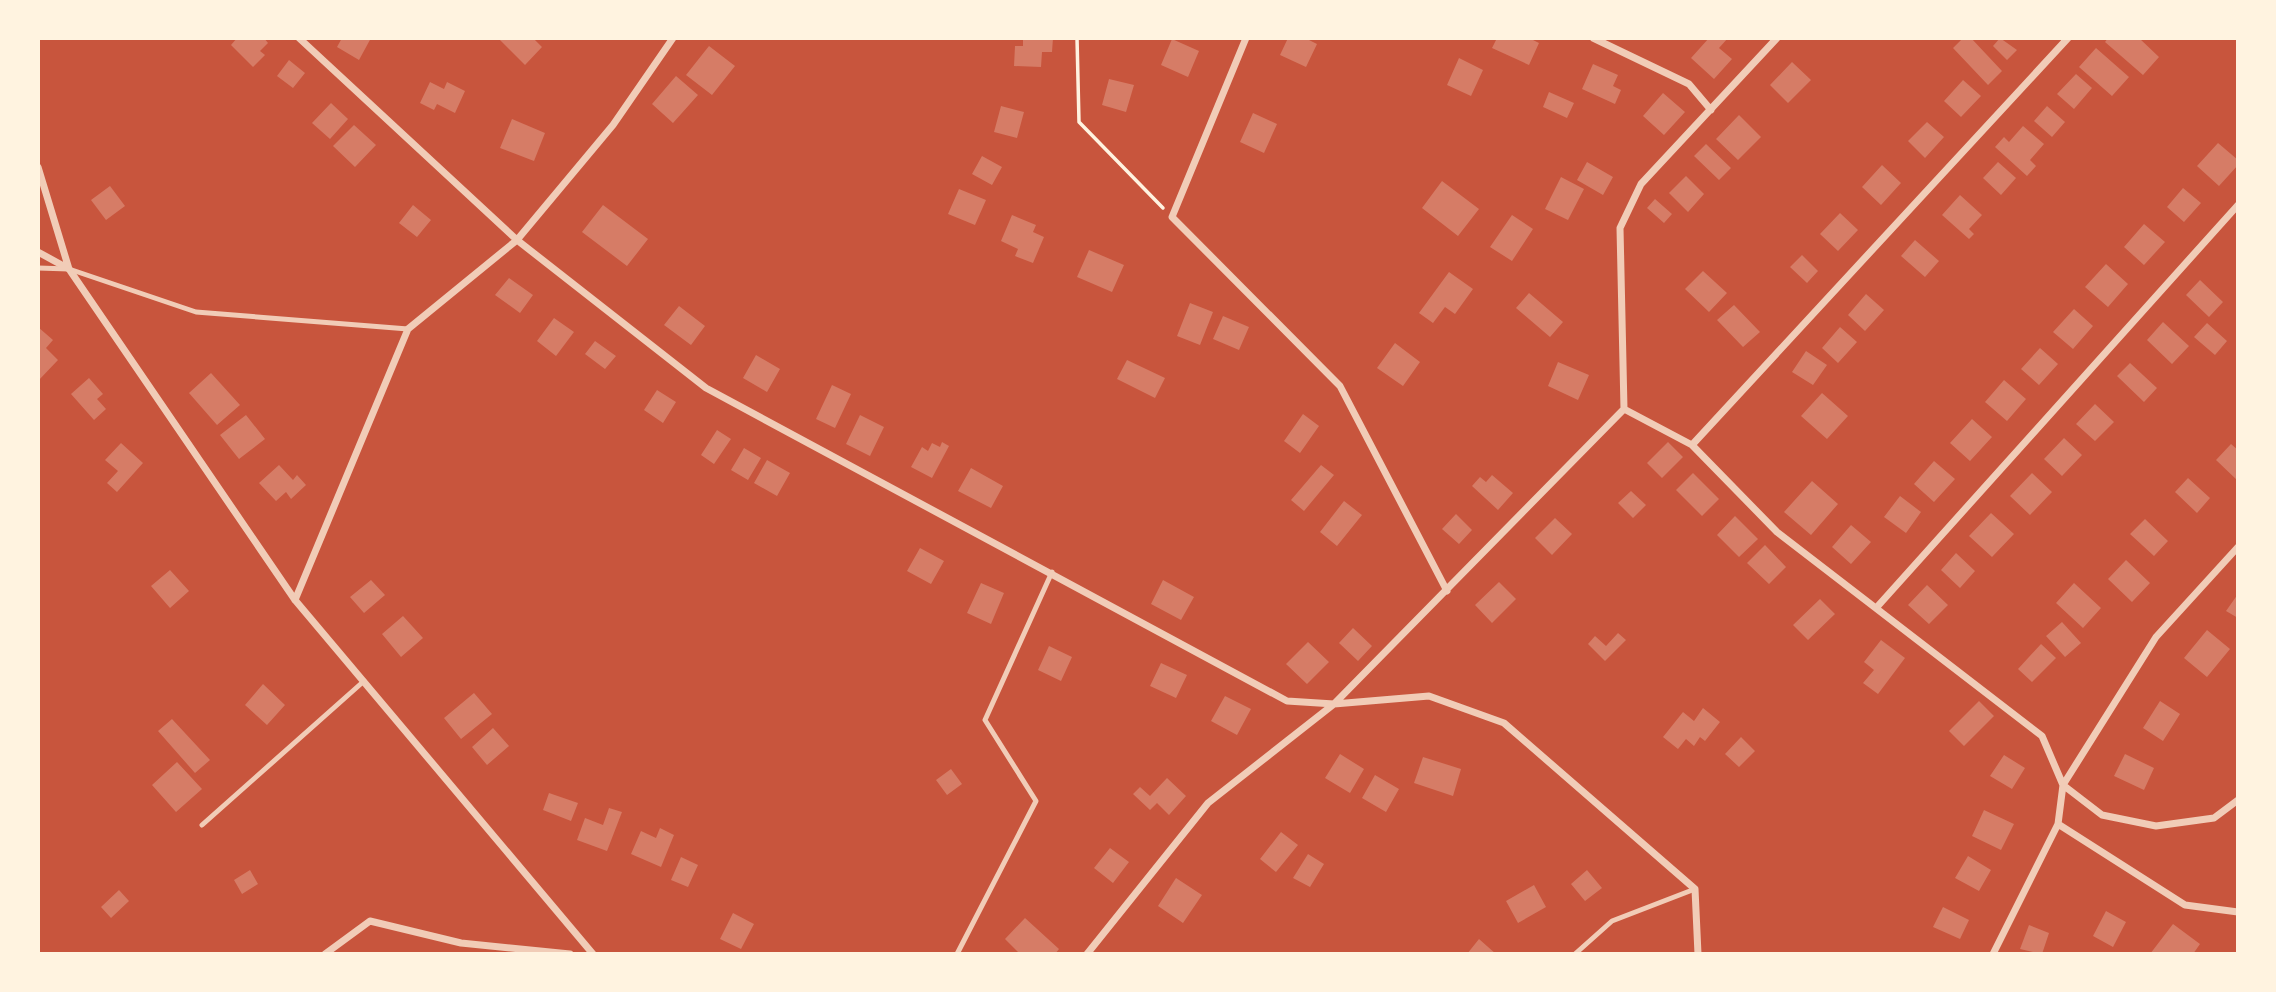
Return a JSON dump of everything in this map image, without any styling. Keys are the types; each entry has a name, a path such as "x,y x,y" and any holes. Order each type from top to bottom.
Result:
{"street":[{"path":"299,38 517,240 706,388 1052,572 1287,701 1334,704 1430,696 1504,723 1695,889 1698,954"},
{"path":"295,600 408,329 517,240 613,125 673,38"},
{"path":"1246,38 1172,217 1340,386 1447,592"},
{"path":"1593,38 1689,84 1711,110"},
{"path":"1087,954 1208,803 1334,704 1624,409 1620,228 1641,184 1777,38"},
{"path":"1692,446 2068,38"},
{"path":"38,167 69,270 295,600 593,954"},
{"path":"1877,607 2238,205"},
{"path":"38,252 69,270"},
{"path":"1624,409 1692,446 1777,532 2042,736 2063,785 2102,815 2156,826 2214,818 2238,800"},
{"path":"1993,954 2058,824 2063,785 2156,637 2238,547"},
{"path":"2058,824 2185,905 2238,912"},
{"path":"325,954 370,922 461,943 570,954"}],"lane":[{"path":"38,268 69,270 196,312 408,329"},
{"path":"957,954 1037,801 985,720 1052,572"},
{"path":"202,825 364,681"},
{"path":"1575,954 1612,921 1695,889"}],"path":[{"path":"1077,38 1079,122 1172,217"}],"building":[{"path":"237,38 264,38 268,43 260,51 265,55 253,67 231,45"},
{"path":"342,38 371,38 359,60 337,47"},
{"path":"498,38 533,38 542,47 525,65"},
{"path":"1023,38 1053,38 1052,52 1042,52 1041,67 1014,66 1015,46 1023,46"},
{"path":"1288,38 1305,38 1317,44 1306,67 1280,55"},
{"path":"1497,38 1529,38 1539,43 1529,65 1492,48"},
{"path":"1709,38 1728,38 1719,48 1732,59 1714,79 1691,58"},
{"path":"1963,38 1971,38 2002,71 1988,85 1953,48"},
{"path":"2000,38 2017,50 2007,60 1993,46"},
{"path":"2108,38 2139,38 2159,57 2143,75 2105,42"},
{"path":"1172,39 1199,51 1188,77 1161,65"},
{"path":"709,46 735,66 712,95 686,75"},
{"path":"2096,48 2129,77 2112,96 2079,67"},
{"path":"1459,58 1483,70 1471,96 1447,85"},
{"path":"289,60 305,73 293,88 277,76"},
{"path":"1792,62 1811,80 1788,103 1770,85"},
{"path":"1593,64 1618,75 1613,86 1621,90 1615,104 1582,89"},
{"path":"2076,74 2092,88 2074,109 2057,94"},
{"path":"676,76 698,95 673,123 652,104"},
{"path":"1109,79 1134,85 1126,112 1102,105"},
{"path":"1963,80 1981,96 1961,117 1944,101"},
{"path":"430,82 444,89 447,82 465,91 455,113 437,104 434,110 420,103"},
{"path":"1549,92 1574,103 1567,118 1543,107"},
{"path":"1663,93 1685,112 1664,135 1643,116"},
{"path":"331,103 348,119 330,139 312,123"},
{"path":"1001,106 1024,112 1017,138 994,132"},
{"path":"2047,106 2065,122 2052,137 2034,121"},
{"path":"1253,113 1277,124 1264,153 1240,142"},
{"path":"1739,115 1761,137 1738,160 1716,139"},
{"path":"512,119 545,133 534,161 500,148"},
{"path":"1927,122 1944,137 1925,158 1908,141"},
{"path":"354,125 376,145 355,167 333,146"},
{"path":"2023,126 2044,144 2030,160 2036,166 2027,176 1995,147 2004,137 2009,142"},
{"path":"2218,143 2238,160 2238,165 2219,186 2197,166"},
{"path":"1706,144 1731,168 1719,180 1694,156"},
{"path":"982,156 1002,167 992,185 972,174"},
{"path":"1587,162 1613,177 1603,195 1577,180"},
{"path":"1998,162 2016,178 2001,195 1983,178"},
{"path":"1882,165 1901,183 1881,205 1862,187"},
{"path":"1686,176 1704,194 1688,212 1669,193"},
{"path":"1561,177 1584,189 1568,220 1545,209"},
{"path":"1442,181 1479,209 1458,236 1422,208"},
{"path":"110,186 125,206 106,220 91,200"},
{"path":"2183,188 2201,203 2184,222 2167,207"},
{"path":"959,189 986,200 975,225 948,214"},
{"path":"1960,195 1982,215 1969,229 1974,234 1969,239 1942,215"},
{"path":"1655,199 1672,214 1664,223 1647,208"},
{"path":"413,205 431,220 417,237 399,223"},
{"path":"603,205 648,239 627,266 582,232"},
{"path":"1840,213 1858,230 1838,251 1820,234"},
{"path":"1012,215 1036,225 1033,232 1044,237 1033,263 1015,256 1018,249 1001,241"},
{"path":"1512,215 1533,229 1512,261 1490,247"},
{"path":"2144,224 2165,242 2144,265 2124,247"},
{"path":"1915,240 1939,261 1925,277 1901,256"},
{"path":"1089,250 1124,265 1112,292 1077,277"},
{"path":"1802,255 1818,271 1807,283 1790,267"},
{"path":"2106,264 2128,284 2108,307 2085,287"},
{"path":"1703,271 1727,293 1709,312 1685,289"},
{"path":"1449,272 1473,289 1455,314 1445,307 1433,323 1419,313"},
{"path":"509,278 533,295 520,313 495,295"},
{"path":"2200,280 2223,302 2209,317 2186,295"},
{"path":"1529,293 1563,322 1550,337 1516,308"},
{"path":"1866,294 1884,310 1865,331 1848,315"},
{"path":"1190,303 1213,312 1200,345 1177,336"},
{"path":"1734,305 1760,332 1743,347 1717,320"},
{"path":"679,306 705,326 691,345 664,325"},
{"path":"2074,309 2093,326 2073,349 2053,332"},
{"path":"1223,316 1249,327 1239,350 1213,339"},
{"path":"554,318 574,332 556,356 537,341"},
{"path":"2163,322 2189,346 2172,364 2147,340"},
{"path":"2207,323 2227,341 2215,355 2194,337"},
{"path":"38,327 53,340 46,348 58,360 38,381"},
{"path":"1840,327 1857,342 1838,363 1822,348"},
{"path":"595,341 616,356 605,369 585,354"},
{"path":"1395,343 1420,362 1403,386 1377,368"},
{"path":"2040,348 2058,364 2039,385 2021,369"},
{"path":"1806,351 1827,365 1813,385 1792,372"},
{"path":"756,355 780,369 767,392 743,378"},
{"path":"1127,360 1165,378 1155,398 1117,379"},
{"path":"1558,362 1589,375 1578,400 1548,386"},
{"path":"2130,363 2157,388 2144,402 2117,376"},
{"path":"211,373 240,405 217,425 189,393"},
{"path":"89,378 103,394 97,399 106,409 94,420 71,394"},
{"path":"2004,380 2026,399 2007,421 1985,402"},
{"path":"832,385 851,394 835,428 816,419"},
{"path":"657,390 676,402 663,423 644,410"},
{"path":"1822,393 1848,416 1827,439 1801,416"},
{"path":"2095,404 2114,422 2095,441 2076,424"},
{"path":"1303,414 1319,426 1300,453 1284,441"},
{"path":"246,415 265,439 239,459 220,435"},
{"path":"860,415 884,427 870,456 846,444"},
{"path":"1972,419 1992,437 1970,461 1950,443"},
{"path":"717,430 731,439 714,464 701,455"},
{"path":"2064,438 2082,455 2062,476 2044,459"},
{"path":"942,442 949,446 932,478 911,467 922,447 928,451 932,443 940,447"},
{"path":"1668,442 1683,457 1662,478 1647,463"},
{"path":"121,443 143,463 117,492 107,483 118,471 105,460"},
{"path":"2231,444 2238,450 2238,481 2216,460"},
{"path":"744,448 761,458 748,480 731,470"},
{"path":"767,460 790,473 777,496 754,483"},
{"path":"1934,461 1955,479 1934,502 1914,484"},
{"path":"279,465 293,480 297,475 306,485 291,499 286,492 276,501 259,483"},
{"path":"1321,465 1334,475 1304,511 1291,500"},
{"path":"971,468 1003,486 991,508 958,491"},
{"path":"1693,473 1719,499 1702,516 1676,490"},
{"path":"2032,473 2052,492 2030,515 2010,496"},
{"path":"1492,475 1513,493 1498,510 1472,486 1480,477 1486,482"},
{"path":"2188,478 2210,498 2197,513 2175,492"},
{"path":"1812,481 1838,504 1811,535 1784,512"},
{"path":"1631,491 1646,505 1633,518 1618,503"},
{"path":"1900,496 1921,512 1906,533 1884,517"},
{"path":"1344,501 1362,515 1337,546 1320,532"},
{"path":"1991,513 2014,534 1992,557 1969,536"},
{"path":"1456,514 1472,530 1459,544 1442,529"},
{"path":"1735,516 1758,539 1739,557 1717,535"},
{"path":"1555,518 1572,534 1552,555 1535,538"},
{"path":"2145,519 2168,541 2154,556 2130,534"},
{"path":"1851,525 1871,542 1851,564 1832,547"},
{"path":"1765,545 1786,567 1769,584 1747,563"},
{"path":"920,548 944,561 931,584 907,571"},
{"path":"1956,553 1975,571 1960,588 1941,570"},
{"path":"2126,560 2150,583 2132,602 2108,579"},
{"path":"170,570 189,591 170,608 151,586"},
{"path":"371,580 385,595 364,613 350,597"},
{"path":"1163,580 1194,597 1181,620 1151,604"},
{"path":"1499,582 1516,599 1492,623 1475,605"},
{"path":"981,583 1004,593 991,624 967,613"},
{"path":"2074,583 2101,608 2083,628 2056,603"},
{"path":"1927,585 1948,605 1929,624 1908,605"},
{"path":"2238,594 2238,618 2226,611"},
{"path":"1820,599 1835,614 1808,640 1793,625"},
{"path":"403,616 423,638 401,657 382,634"},
{"path":"2062,622 2081,643 2065,657 2046,636"},
{"path":"1353,628 1372,646 1358,661 1339,643"},
{"path":"2207,630 2230,649 2207,677 2184,658"},
{"path":"1618,633 1626,640 1605,661 1588,644 1595,636 1606,646"},
{"path":"1881,640 1905,658 1878,694 1863,683 1874,670 1864,662"},
{"path":"1308,642 1329,662 1307,684 1286,664"},
{"path":"2041,644 2056,658 2032,682 2018,669"},
{"path":"1049,646 1072,657 1061,681 1038,670"},
{"path":"1161,663 1187,675 1176,698 1150,686"},
{"path":"263,684 285,705 267,725 245,705"},
{"path":"474,693 492,714 461,739 444,718"},
{"path":"1225,696 1251,709 1237,735 1211,721"},
{"path":"1979,701 1994,716 1964,746 1949,731"},
{"path":"2160,701 2180,714 2163,741 2143,728"},
{"path":"1703,708 1720,722 1705,741 1700,737 1694,746 1686,739 1678,749 1663,737 1683,712 1694,721"},
{"path":"172,719 210,760 195,773 158,731"},
{"path":"493,728 509,746 487,765 472,747"},
{"path":"1741,737 1755,751 1739,767 1725,754"},
{"path":"1340,754 1364,769 1350,793 1325,778"},
{"path":"2125,754 2154,768 2144,790 2114,776"},
{"path":"2004,755 2025,768 2012,789 1990,776"},
{"path":"1423,757 1461,769 1453,796 1414,783"},
{"path":"177,762 202,789 176,812 152,785"},
{"path":"951,769 962,784 947,795 936,780"},
{"path":"1375,775 1399,789 1386,812 1362,798"},
{"path":"1167,778 1186,796 1169,815 1157,803 1150,810 1133,794 1140,787 1150,796"},
{"path":"549,793 578,803 571,821 543,810"},
{"path":"609,808 622,812 607,851 577,840 585,818 603,825"},
{"path":"1984,810 2014,824 2001,850 1972,836"},
{"path":"660,828 674,835 661,867 631,854 641,831 656,838"},
{"path":"1281,832 1298,845 1276,872 1260,859"},
{"path":"1110,848 1129,862 1113,883 1094,868"},
{"path":"1308,854 1324,864 1310,887 1293,878"},
{"path":"1968,856 1991,870 1979,891 1955,878"},
{"path":"681,857 698,865 688,887 671,880"},
{"path":"250,870 258,884 242,894 234,880"},
{"path":"1587,870 1602,888 1585,901 1571,884"},
{"path":"1176,878 1202,895 1183,923 1158,906"},
{"path":"1534,885 1546,907 1518,923 1506,901"},
{"path":"119,890 129,901 111,918 101,907"},
{"path":"1943,907 1969,920 1960,939 1933,927"},
{"path":"2106,911 2126,922 2113,947 2093,936"},
{"path":"733,913 754,924 741,949 720,939"},
{"path":"1025,918 1059,949 1055,954 1020,954 1005,939"},
{"path":"2173,924 2200,944 2193,954 2150,954"},
{"path":"2029,925 2049,933 2042,954 2020,949"},
{"path":"1479,939 1496,954 1467,954"}]}
